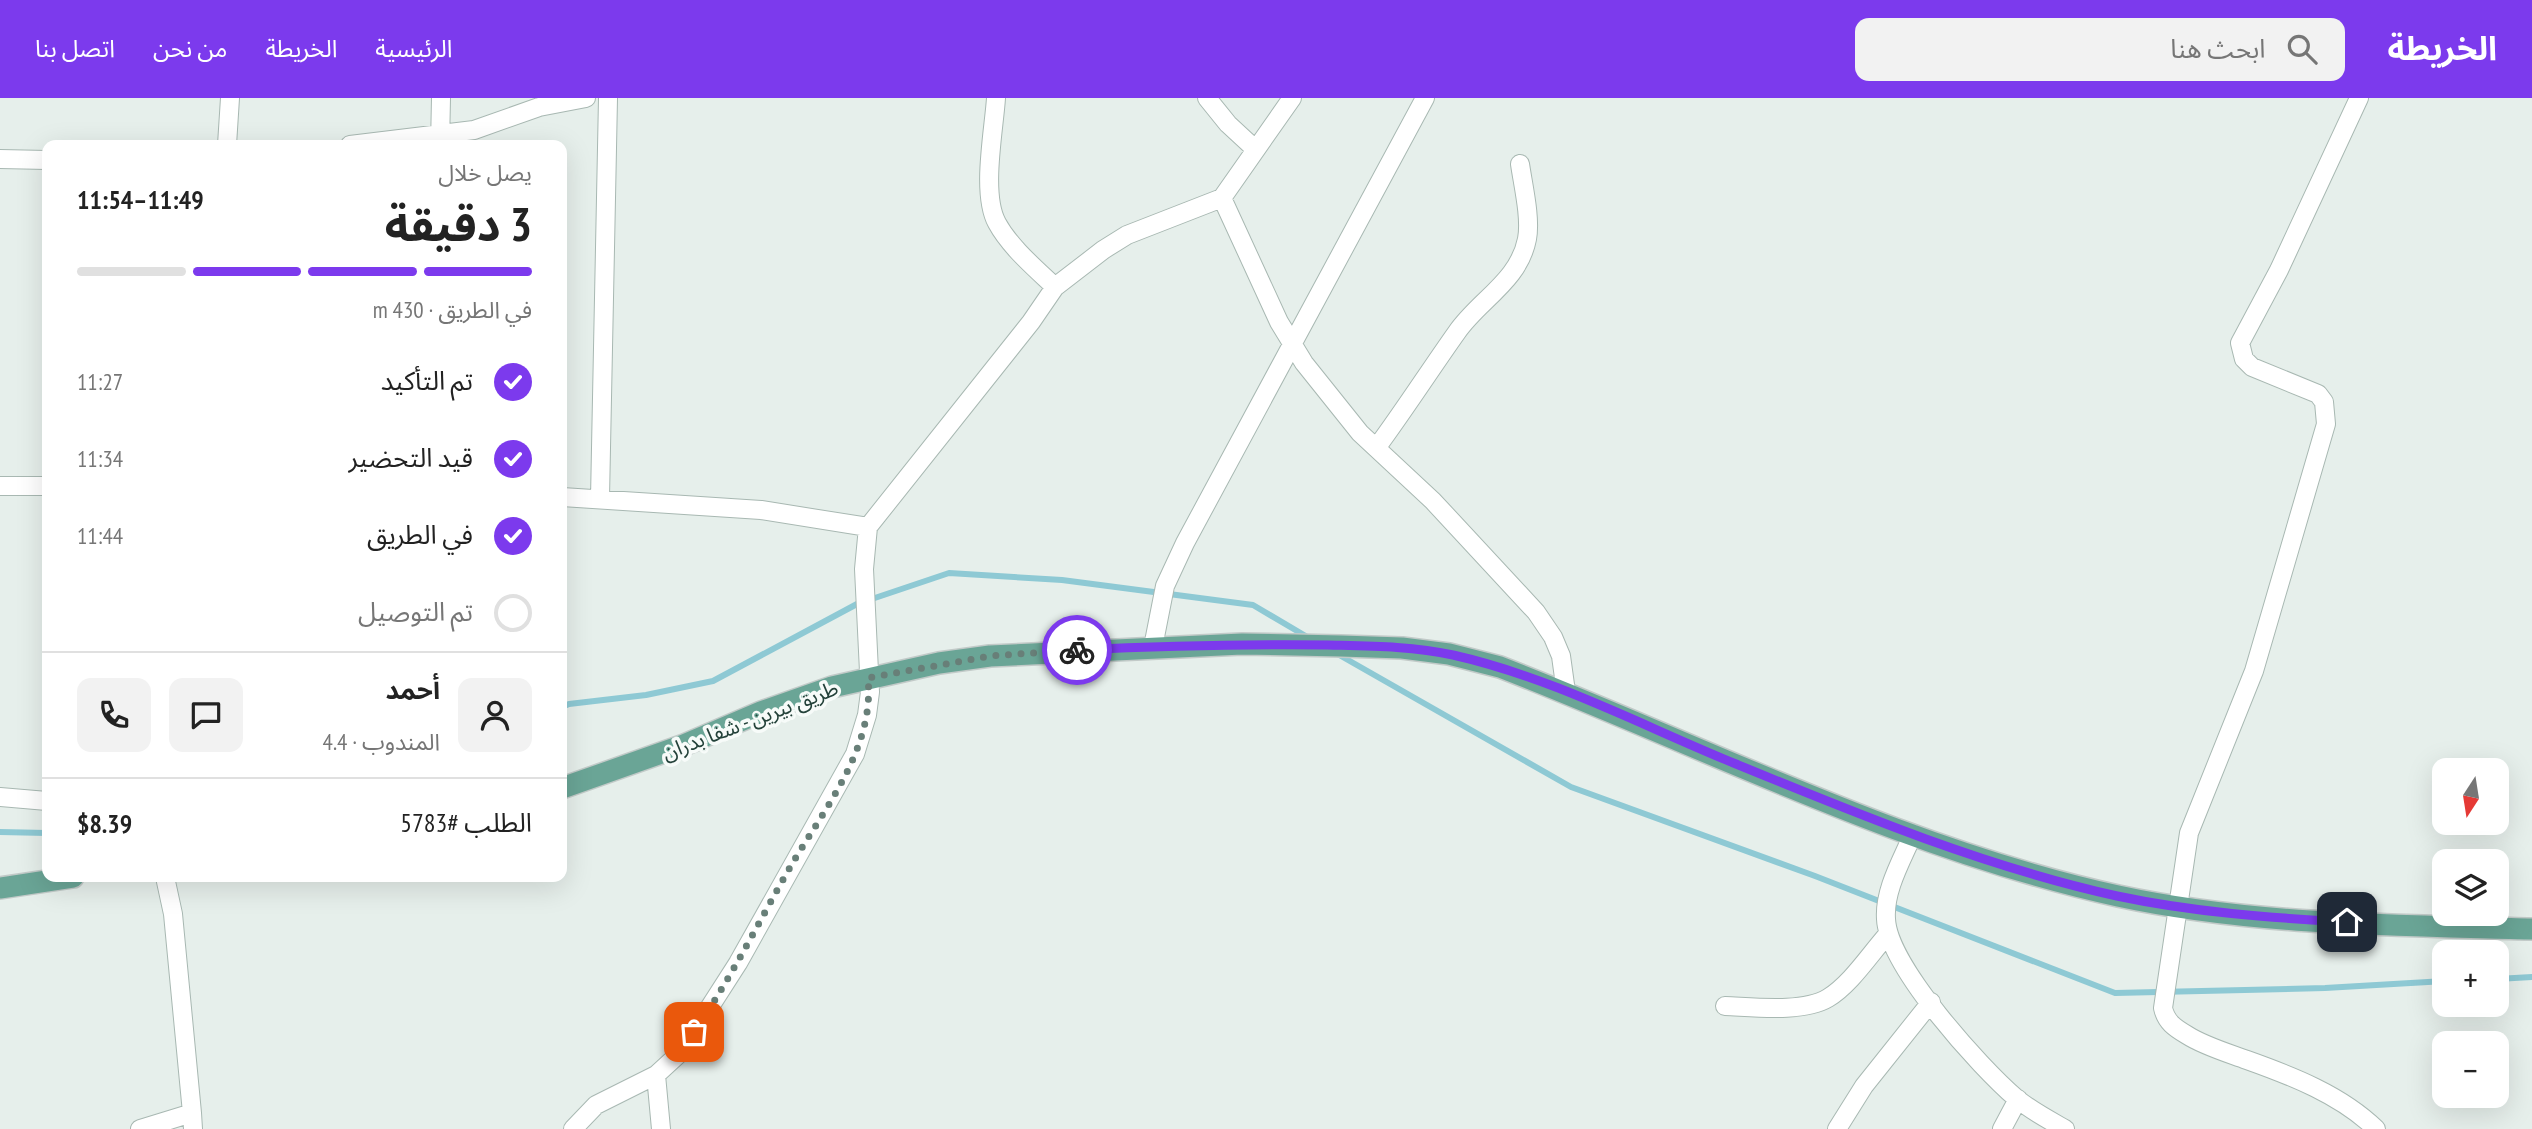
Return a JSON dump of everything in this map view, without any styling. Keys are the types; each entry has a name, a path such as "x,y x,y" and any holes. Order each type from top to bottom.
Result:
{"main road":[{"name":"طريق بيرين - شفا بدران","path":"567,786 684,745 802,696 868,678 990,656 1242,644 1402,648 1449,654 1500,667 1861,816 2034,874 2118,896 2179,906 2322,920 2532,929"},
{"path":"0,888 42,882"}],"street":[{"path":"227,140 230,98"},
{"path":"441,98 441,140 539,107 586,98"},
{"path":"600,498 608,98"},
{"path":"996,98 990,192 992,212 997,223 1028,263 1055,287"},
{"path":"1207,98 1228,124 1255,149"},
{"path":"573,1129 596,1105 656,1075 681,1052 708,1012 856,754 867,715 864,569 867,527 911,469 972,399 1055,287 1127,235 1222,198 1240,176 1255,149 1292,98"},
{"path":"1153,647 1165,586 1425,98"},
{"path":"2359,98 2279,270 2247,325 2241,343 2244,359 2252,367 2318,394 2324,402 2326,424 2254,671 2189,833 2163,1008 2168,1022 2190,1038 2274,1069 2321,1090 2350,1107 2376,1129"},
{"path":"0,159 42,160"},
{"path":"1377,447 1457,332 1477,308 1493,296 1522,255 1528,228 1520,164"},
{"path":"1222,198 1279,322 1294,346 1344,415 1452,521 1536,612 1553,637 1561,656 1566,692"},
{"path":"0,486 42,486"},
{"path":"567,497 761,510 867,527"},
{"path":"0,797 42,801"},
{"path":"1913,834 1885,907 1888,934 1902,962 1957,1039 2018,1100 2065,1129"},
{"path":"140,1129 192,1121 173,914 166,882"},
{"path":"1725,1006 1771,1008 1826,1000 1838,991 1888,934"},
{"path":"1837,1129 1864,1086 1931,1002"},
{"path":"656,1075 661,1129"},
{"path":"2002,1129 2018,1100"}],"waterway":[{"path":"567,705 646,695 713,681 857,604 949,573 1062,580 1253,605 1309,638"},
{"path":"1334,652 1571,787 1815,876 2115,993 2325,988 2432,982"},
{"path":"0,832 42,833"},
{"path":"2509,978 2532,977"}],"way so far":[{"path":"694,1032 738,963 856,754 867,715 870,692 868,678 939,663 990,656 1077,650"}],"route":[{"path":"1077,650 1242,644 1402,648 1449,654 1500,667 1566,692 1861,816 2034,874 2118,896 2179,906 2347,922"}]}
